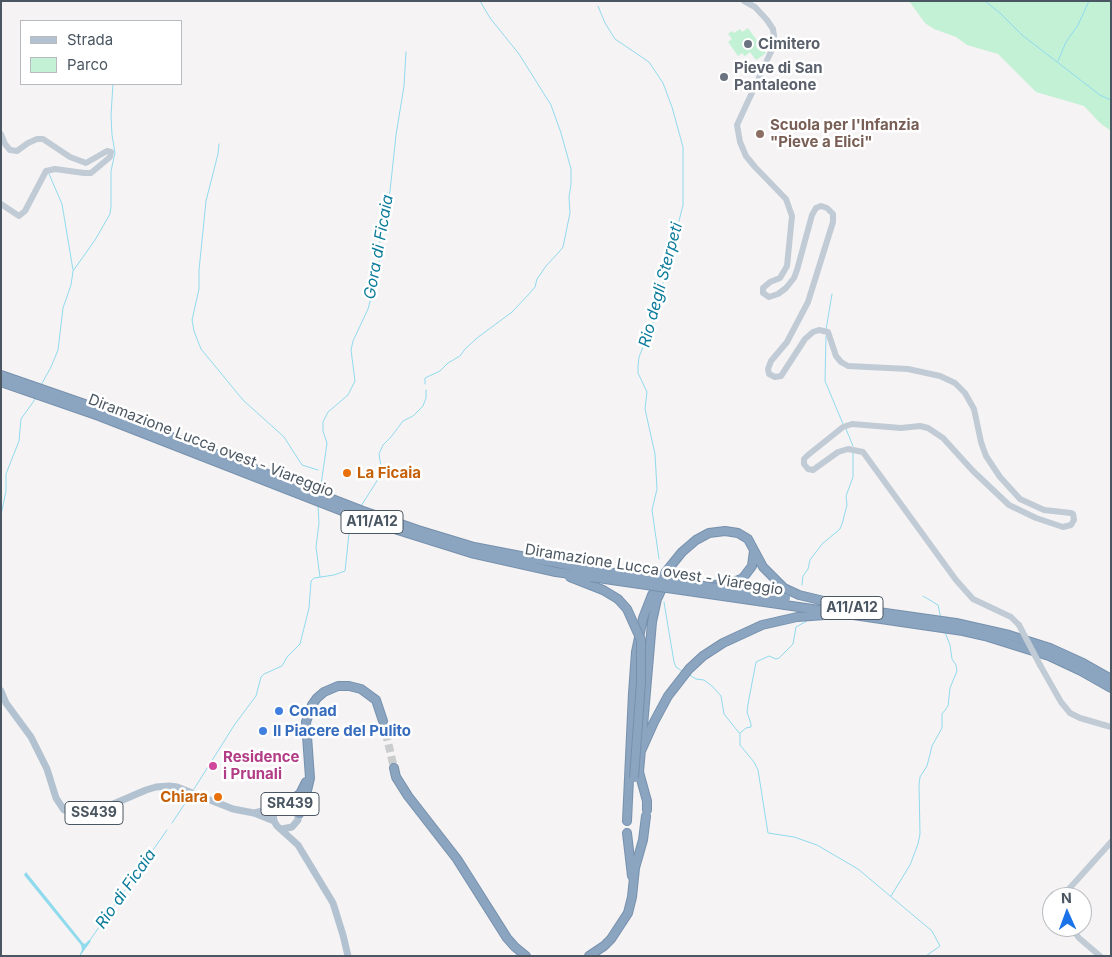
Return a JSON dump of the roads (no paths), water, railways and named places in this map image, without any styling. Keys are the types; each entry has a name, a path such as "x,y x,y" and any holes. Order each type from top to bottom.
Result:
{"highway":[{"name":"Diramazione Lucca ovest - Viareggio","path":"1,375 221,459 345,512 471,553 852,612 918,621 956,623 1009,639 1111,679"},
{"name":"Diramazione Lucca ovest - Viareggio","path":"1,382 100,413"},
{"path":"627,821 630,790 633,692 636,652 642,618 652,594 665,573 682,552 702,536 725,530 738,533 748,539 763,567 784,588 799,595 852,612"},
{"path":"686,583 723,585 738,581 747,574 752,566 754,549"},
{"name":"Diramazione Lucca ovest - Viareggio","path":"531,562 556,572 592,573 686,583 786,602"},
{"path":"589,956 612,939 628,913 647,813 647,801 639,772 645,735 652,622 657,599 673,564"},
{"path":"556,572 603,590 618,599 627,609 641,640 641,682 634,778 630,790"},
{"path":"645,735 668,696 689,669 723,642 762,625 797,617 852,612"},
{"name":"Diramazione Lucca ovest - Viareggio","path":"1082,667 1111,688"},
{"path":"299,814 309,786 306,722 312,705 324,692 331,688 344,686 361,689 376,700 384,720"},
{"path":"394,768 396,777 408,796 457,859 507,938 526,956"},
{"path":"286,803 300,794 306,783 309,770"},
{"path":"627,832 633,886"}],"main road":[{"name":"SS439","path":"1,691 6,703 31,737 47,769 56,798 64,810 80,816 90,814 146,790 169,786 183,789 233,810 274,820"},
{"name":"SR439","path":"254,814 286,803 294,806 299,814 297,823 298,845"},
{"name":"SR439","path":"276,808 273,813 277,826 282,829 290,828 297,823"},
{"path":"282,829 298,845 333,903 348,956"}],"street":[{"path":"744,1 755,7 767,20 773,29 775,43 737,125 740,142 746,156 786,199 792,216 787,266 780,278 770,282 763,288 764,293 769,297 778,294 794,278 812,215 816,208 821,206 827,208 833,214 833,222 808,302 787,342 772,361 768,369 769,374 775,377 781,376 805,339 813,332 819,330 826,332 836,356 848,366 908,369 940,376 956,383 965,392 974,409 980,442 986,456 1000,477 1020,499 1044,510 1071,513 1074,516 1073,523 1063,527 1036,518 1009,504 973,471 943,438 928,428 920,426 901,428 852,424 845,426 808,455 804,459 804,464 808,469 813,470 838,452 853,449 862,452 956,580 973,598 1011,617 1019,624 1040,665 1070,714 1111,727"},
{"path":"1,134 10,150 17,150 28,142 43,139 70,157 86,163 107,151 111,152 110,157 91,173 55,168 46,171 24,211 19,216 1,204"},
{"path":"1071,887 1111,842"},
{"path":"1078,937 1100,956"}],"water":[{"path":"26,872 83,943 91,941 80,956 81,945 24,875"}],"waterway":[{"path":"425,384 425,378 440,371 448,363 460,356 477,338 512,312 535,287 537,279 546,266 563,247 570,213 571,169 551,105 519,54 490,18 480,1"},
{"path":"985,1 1022,35 1100,95 1111,100"},
{"path":"1058,61 1066,42 1078,25 1089,1"},
{"name":"Rio degli Sterpeti","path":"598,6 605,23 615,39 649,62 663,83 683,147 683,205 678,225 667,248 667,265 656,315 639,357 638,366 638,373 647,392 645,409 655,454 657,489 652,510 659,559"},
{"name":"Gora di Ficaia","path":"320,492 327,443 323,431 323,422 328,412 348,395 355,381 351,350 353,341 368,309 379,267 380,239 390,191 404,86 406,52"},
{"path":"41,385 58,350 63,308 71,285 73,271 95,240 110,214 111,171 115,153 111,115 113,85"},
{"path":"219,144 206,201 199,270 199,289 192,320 194,331 201,349 243,400 284,437 302,465 318,470"},
{"path":"49,174 62,204 73,270"},
{"path":"826,330 832,294"},
{"path":"826,336 825,381 843,424"},
{"path":"361,506 382,473 379,454 383,445 403,421 413,416 423,406 426,390"},
{"path":"1,515 6,491 6,474 19,441 21,419 36,398"},
{"path":"846,429 853,446"},
{"path":"802,585 803,576 808,569 810,560 822,544 840,529 842,524 847,505 846,496 853,477 853,453"},
{"name":"Gora di Ficaia","path":"318,505 319,523 316,547 320,577"},
{"name":"Rio di Ficaia","path":"194,789 235,724 256,696 261,677 282,666 287,657 300,644 309,608 311,581 314,578 345,571 350,524 354,518"},
{"path":"923,596 938,605 941,619"},
{"name":"Rio degli Sterpeti","path":"664,602 674,662 676,667 682,671"},
{"path":"740,733 746,728 751,727 747,712 756,662 769,656 776,659 779,658 793,644 796,627 807,621"},
{"path":"891,896 910,865 918,844 920,834 920,777 927,766 932,746 942,728 942,714 948,706 950,688 957,671 945,632"},
{"name":"Rio degli Sterpeti","path":"688,674 696,679 704,680 721,696 724,714 740,734 740,745 758,770 768,833 794,837 817,845 858,869 932,931 940,946 926,956"},
{"name":"Rio di Ficaia","path":"172,823 190,796"},
{"name":"Rio di Ficaia","path":"90,940 167,830"}],"tunnel":[{"path":"383,721 394,768"}],"place":[{"name":"Cimitero","path":"748,44"},
{"name":"Pieve di San Pantaleone","path":"724,77"},
{"name":"Scuola per l'Infanzia \"Pieve a Elici\"","path":"760,134"},
{"name":"La Ficaia","path":"347,473"},
{"name":"Conad","path":"279,711"},
{"name":"Il Piacere del Pulito","path":"263,731"},
{"name":"Residence i Prunali","path":"213,766"},
{"name":"Chiara","path":"218,797"}]}
